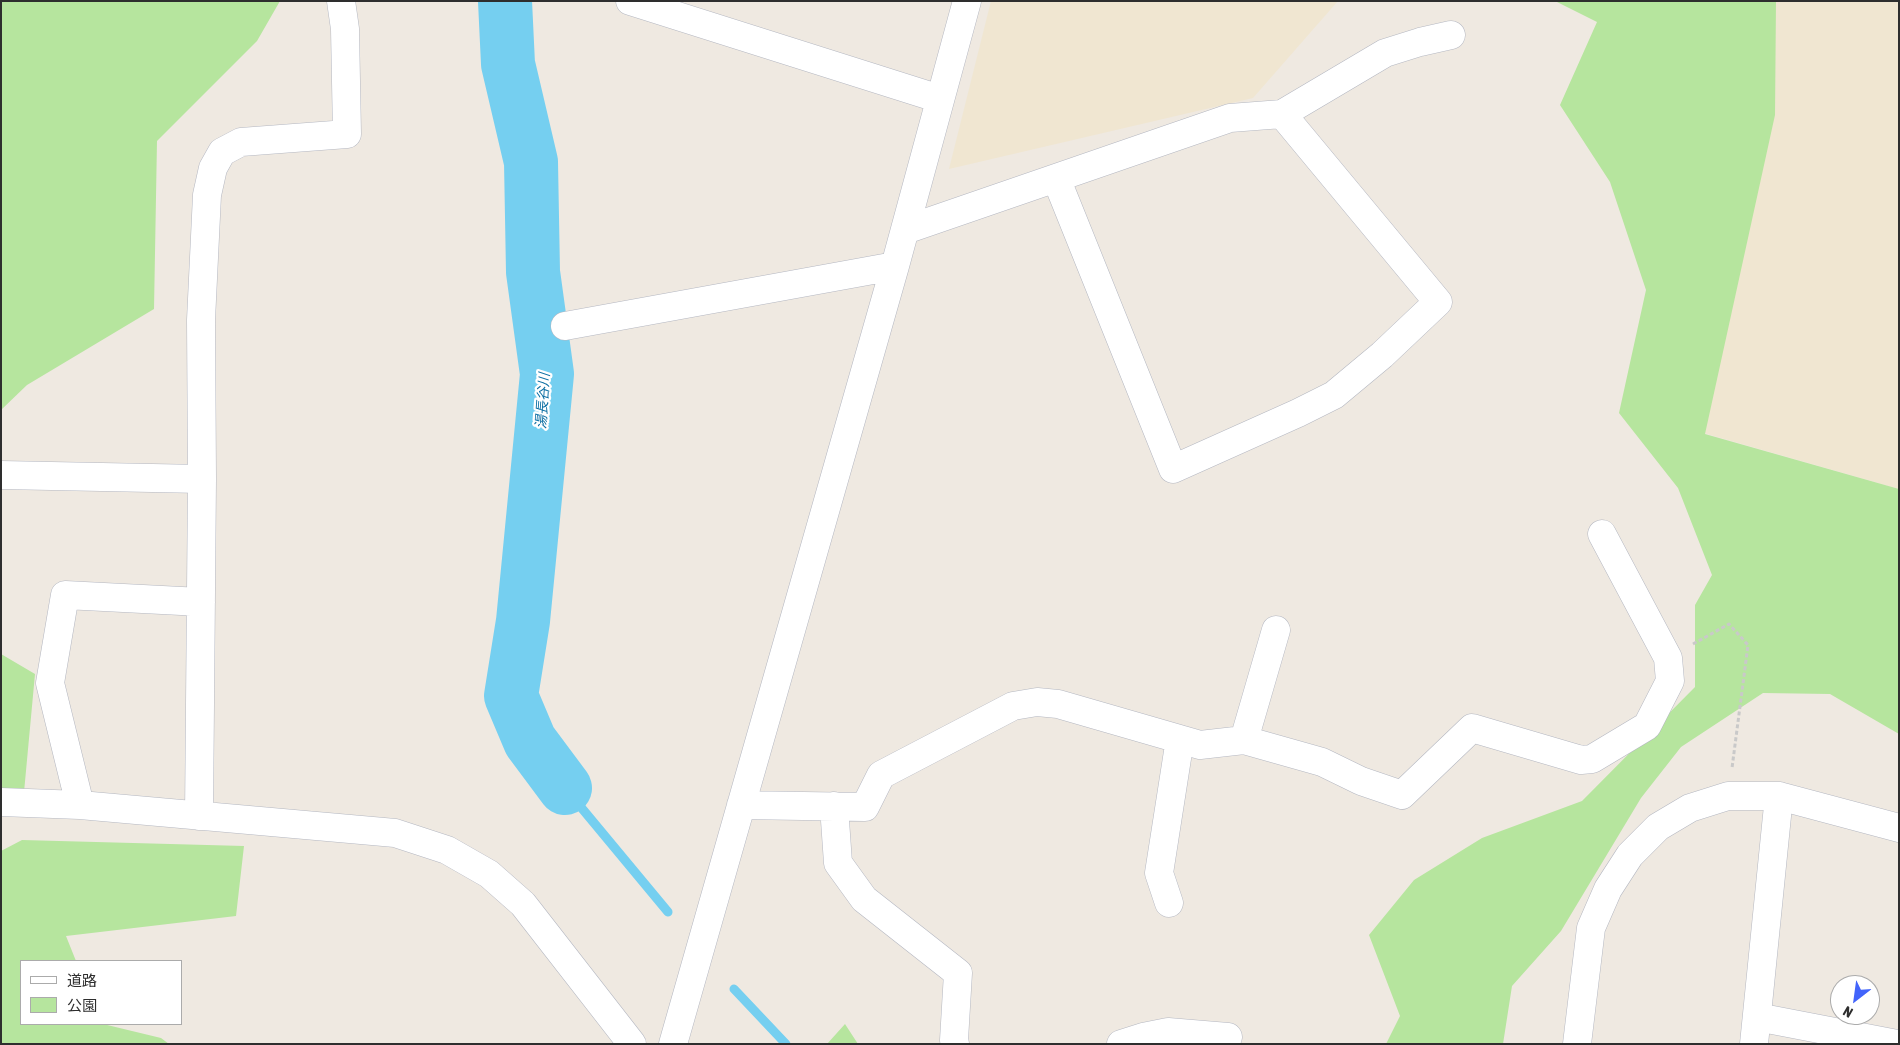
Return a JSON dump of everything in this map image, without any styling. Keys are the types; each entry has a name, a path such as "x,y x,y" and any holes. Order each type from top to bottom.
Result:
{"street":[{"path":"200,816 201,320 207,195 213,168 222,152 241,142 347,134 345,29 341,1"},
{"path":"630,1 940,99"},
{"path":"673,1044 905,230 967,1"},
{"path":"905,230 1230,118 1282,114 1386,53 1420,42 1451,36"},
{"path":"1056,178 1173,469 1334,395 1382,355 1438,302 1282,114"},
{"path":"565,326 894,266"},
{"path":"1,474 202,479"},
{"path":"741,805 865,807 881,774 1013,706 1037,702 1058,704 1200,745 1244,740 1322,762 1361,781 1402,795 1472,728 1581,760 1592,759 1647,726 1670,681 1668,658 1602,534"},
{"path":"80,805 50,684 65,595 201,602"},
{"path":"1244,740 1276,630"},
{"path":"1169,902 1160,873 1180,740"},
{"path":"1576,1044 1591,928 1608,889 1630,855 1658,827 1690,808 1728,796 1779,796 1899,828"},
{"path":"1779,796 1756,1031 1898,1044"},
{"path":"1,802 80,805 395,833 447,850 489,874 523,904 632,1044"},
{"path":"834,806 838,863 864,899 958,973 955,1044"},
{"path":"1121,1044 1143,1036 1168,1032 1228,1037"}],"path":[{"path":"1668,658 1729,624 1748,645 1728,796"}],"shaded area":[{"path":"991,1 1338,1 1253,98 949,169"},
{"path":"1770,1 1899,1 1899,489 1679,426"}],"green space":[{"path":"1,1 280,1 257,41 157,141 154,309 27,385 1,410"},
{"path":"1555,1 1776,1 1775,115 1705,434 1899,489 1899,734 1830,694 1763,693 1681,747 1641,798 1561,931 1512,986 1503,1044 1386,1044 1400,1016 1369,935 1414,880 1482,838 1582,801 1695,687 1695,605 1712,575 1678,488 1619,413 1646,290 1610,182 1560,105 1597,22"},
{"path":"1,654 35,674 23,803 1,805"},
{"path":"22,840 244,846 236,916 66,936 76,960 20,960 20,1025 107,1025 161,1038 169,1044 1,1044 1,851"},
{"path":"845,1024 858,1044 827,1044"}],"waterway":[{"name":"湯長谷川","path":"505,1 508,64 531,162 533,272 547,374 523,621 511,696 530,741 565,788"},
{"path":"565,788 668,912"},
{"path":"734,989 786,1044"}]}
